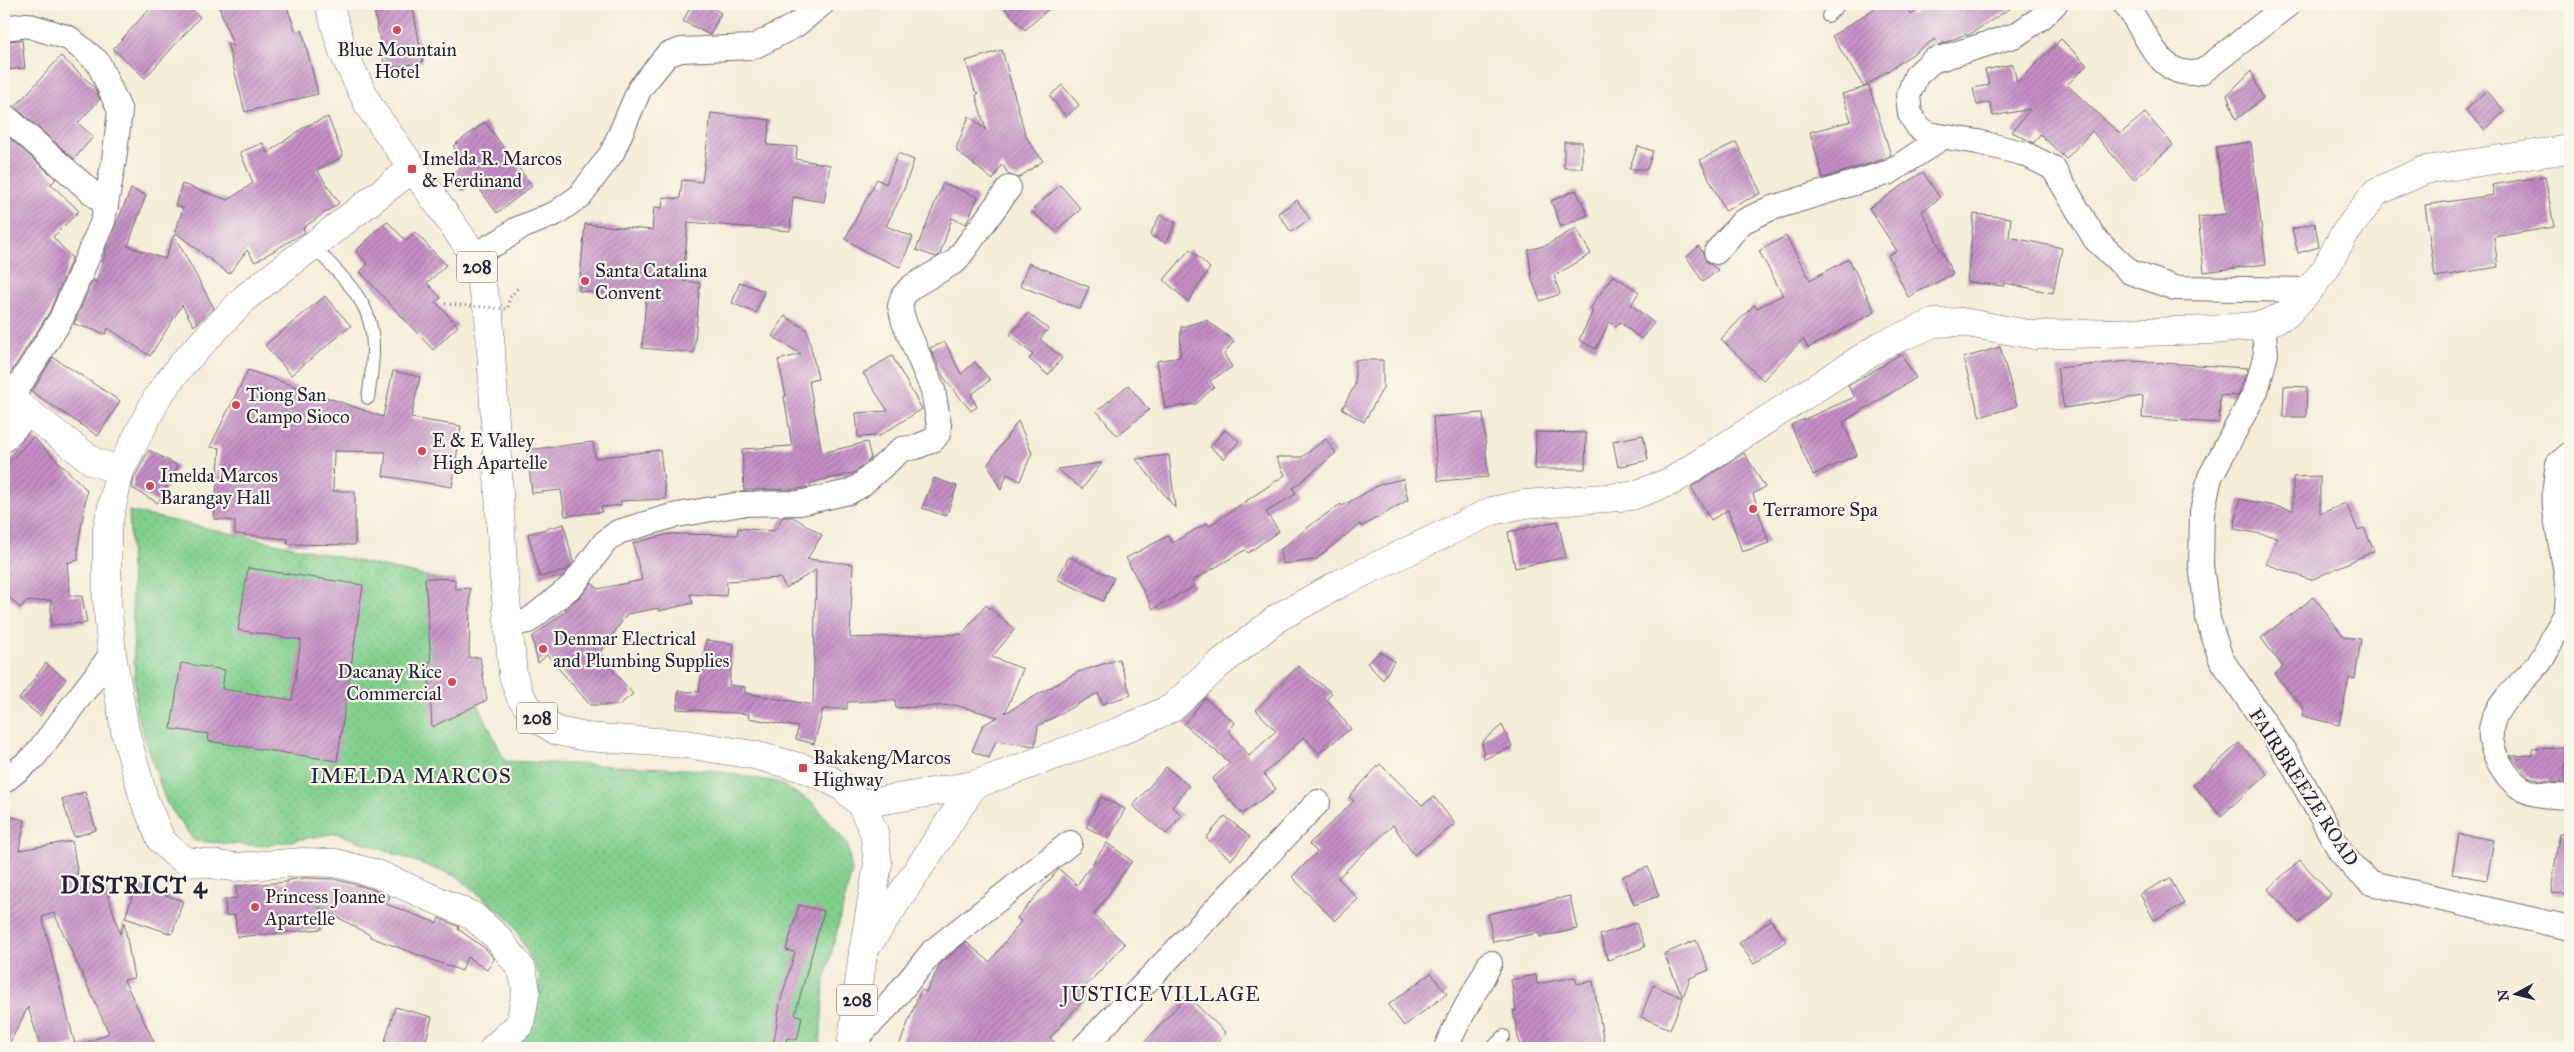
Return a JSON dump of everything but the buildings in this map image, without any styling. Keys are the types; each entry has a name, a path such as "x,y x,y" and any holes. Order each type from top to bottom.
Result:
{"main road":[{"name":"208","path":"329,4 343,52 369,106 474,255 489,314 508,625 513,675 520,696 535,717 557,731 586,737 686,744 754,755 803,768 825,777 844,788 861,804 874,832 878,864 863,952 851,1046"},
{"path":"861,804 974,785 1118,732 1172,708 1218,666 1279,617 1341,583 1492,511 1525,504 1632,496 1672,481 1882,345 1934,323 1962,322 2034,335 2212,330 2263,326 2287,314 2309,290 2326,268 2343,236 2376,192 2425,170 2570,149"},
{"path":"412,169 312,244 246,297 182,364 158,396 120,470 107,529 107,601 112,654 124,731 144,799 161,840 174,853 187,861 234,867 303,862 336,863 377,874 473,916 498,938 510,953 522,970 525,985 520,1024 494,1048"},
{"path":"14,402 94,462 120,470"},
{"path":"863,952 974,785"}],"street":[{"path":"474,255 502,240 517,229 556,213 580,196 612,153 640,88 667,55 681,50 754,47 796,25 822,4"},
{"path":"2055,4 2042,17 2016,35 1932,61 1916,76 1908,96 1910,114 1918,128 1928,134 1978,142 2025,154 2054,168 2095,239 2130,272 2176,288 2309,290"},
{"path":"2125,4 2161,58 2173,71 2190,75 2203,71 2289,4"},
{"path":"4,28 26,25 69,38 98,62 120,111 114,160 102,221 61,319 14,402 4,440"},
{"path":"6,117 106,205"},
{"path":"1716,252 1742,222 1769,209 1890,172 1944,137"},
{"path":"508,625 528,621 551,604 574,584 605,542 618,532 672,516 712,508 741,504 800,503 850,492 860,486 902,449 916,447 933,440 938,434 940,426 933,390 904,322 900,306 903,296 911,287 956,261 1009,188"},
{"name":"FAIRBREEZE ROAD","path":"2263,326 2266,354 2256,391 2210,477 2202,512 2201,565 2208,620 2221,659 2292,763 2340,851 2355,869 2371,883 2395,890 2445,899 2570,928"},
{"path":"2570,454 2558,464 2555,487 2555,516 2565,556 2568,610 2540,661 2504,698 2491,726 2491,741 2497,759 2509,780 2533,795 2570,797"},
{"path":"4,780 34,757 112,654"},
{"path":"1083,1048 1318,802"},
{"path":"851,1046 889,1005 933,951 1070,843"},
{"path":"1446,1048 1456,1024 1474,995 1490,963"}],"lane":[{"path":"1828,16 1840,4"},
{"path":"312,244 360,300 369,319 374,354 368,398"},
{"path":"1492,1048 1504,1036"}],"path":[{"path":"445,304 508,309 509,298 518,288"}],"green space":[{"path":"129,511 453,582 454,653 505,761 710,770 777,782 813,803 847,843 852,871 824,983 820,1048 512,1048 531,1025 540,977 512,922 458,877 336,833 262,846 194,841 166,802 136,712"}],"place":[{"name":"Blue Mountain Hotel","path":"397,30"},
{"name":"Imelda R. Marcos & Ferdinand","path":"412,169"},
{"name":"Santa Catalina Convent","path":"585,281"},
{"name":"Tiong San Campo Sioco","path":"236,405"},
{"name":"E & E Valley High Apartelle","path":"422,451"},
{"name":"Imelda Marcos Barangay Hall","path":"150,486"},
{"name":"Terramore Spa","path":"1753,509"},
{"name":"Denmar Electrical and Plumbing Supplies","path":"543,649"},
{"name":"Dacanay Rice Commercial","path":"452,682"},
{"name":"Bakakeng/Marcos Highway","path":"803,768"},
{"name":"Princess Joanne Apartelle","path":"255,907"}],"district":[{"name":"IMELDA MARCOS","path":"411,776"},
{"name":"DISTRICT 4","path":"134,885"},
{"name":"JUSTICE VILLAGE","path":"1161,994"}]}
